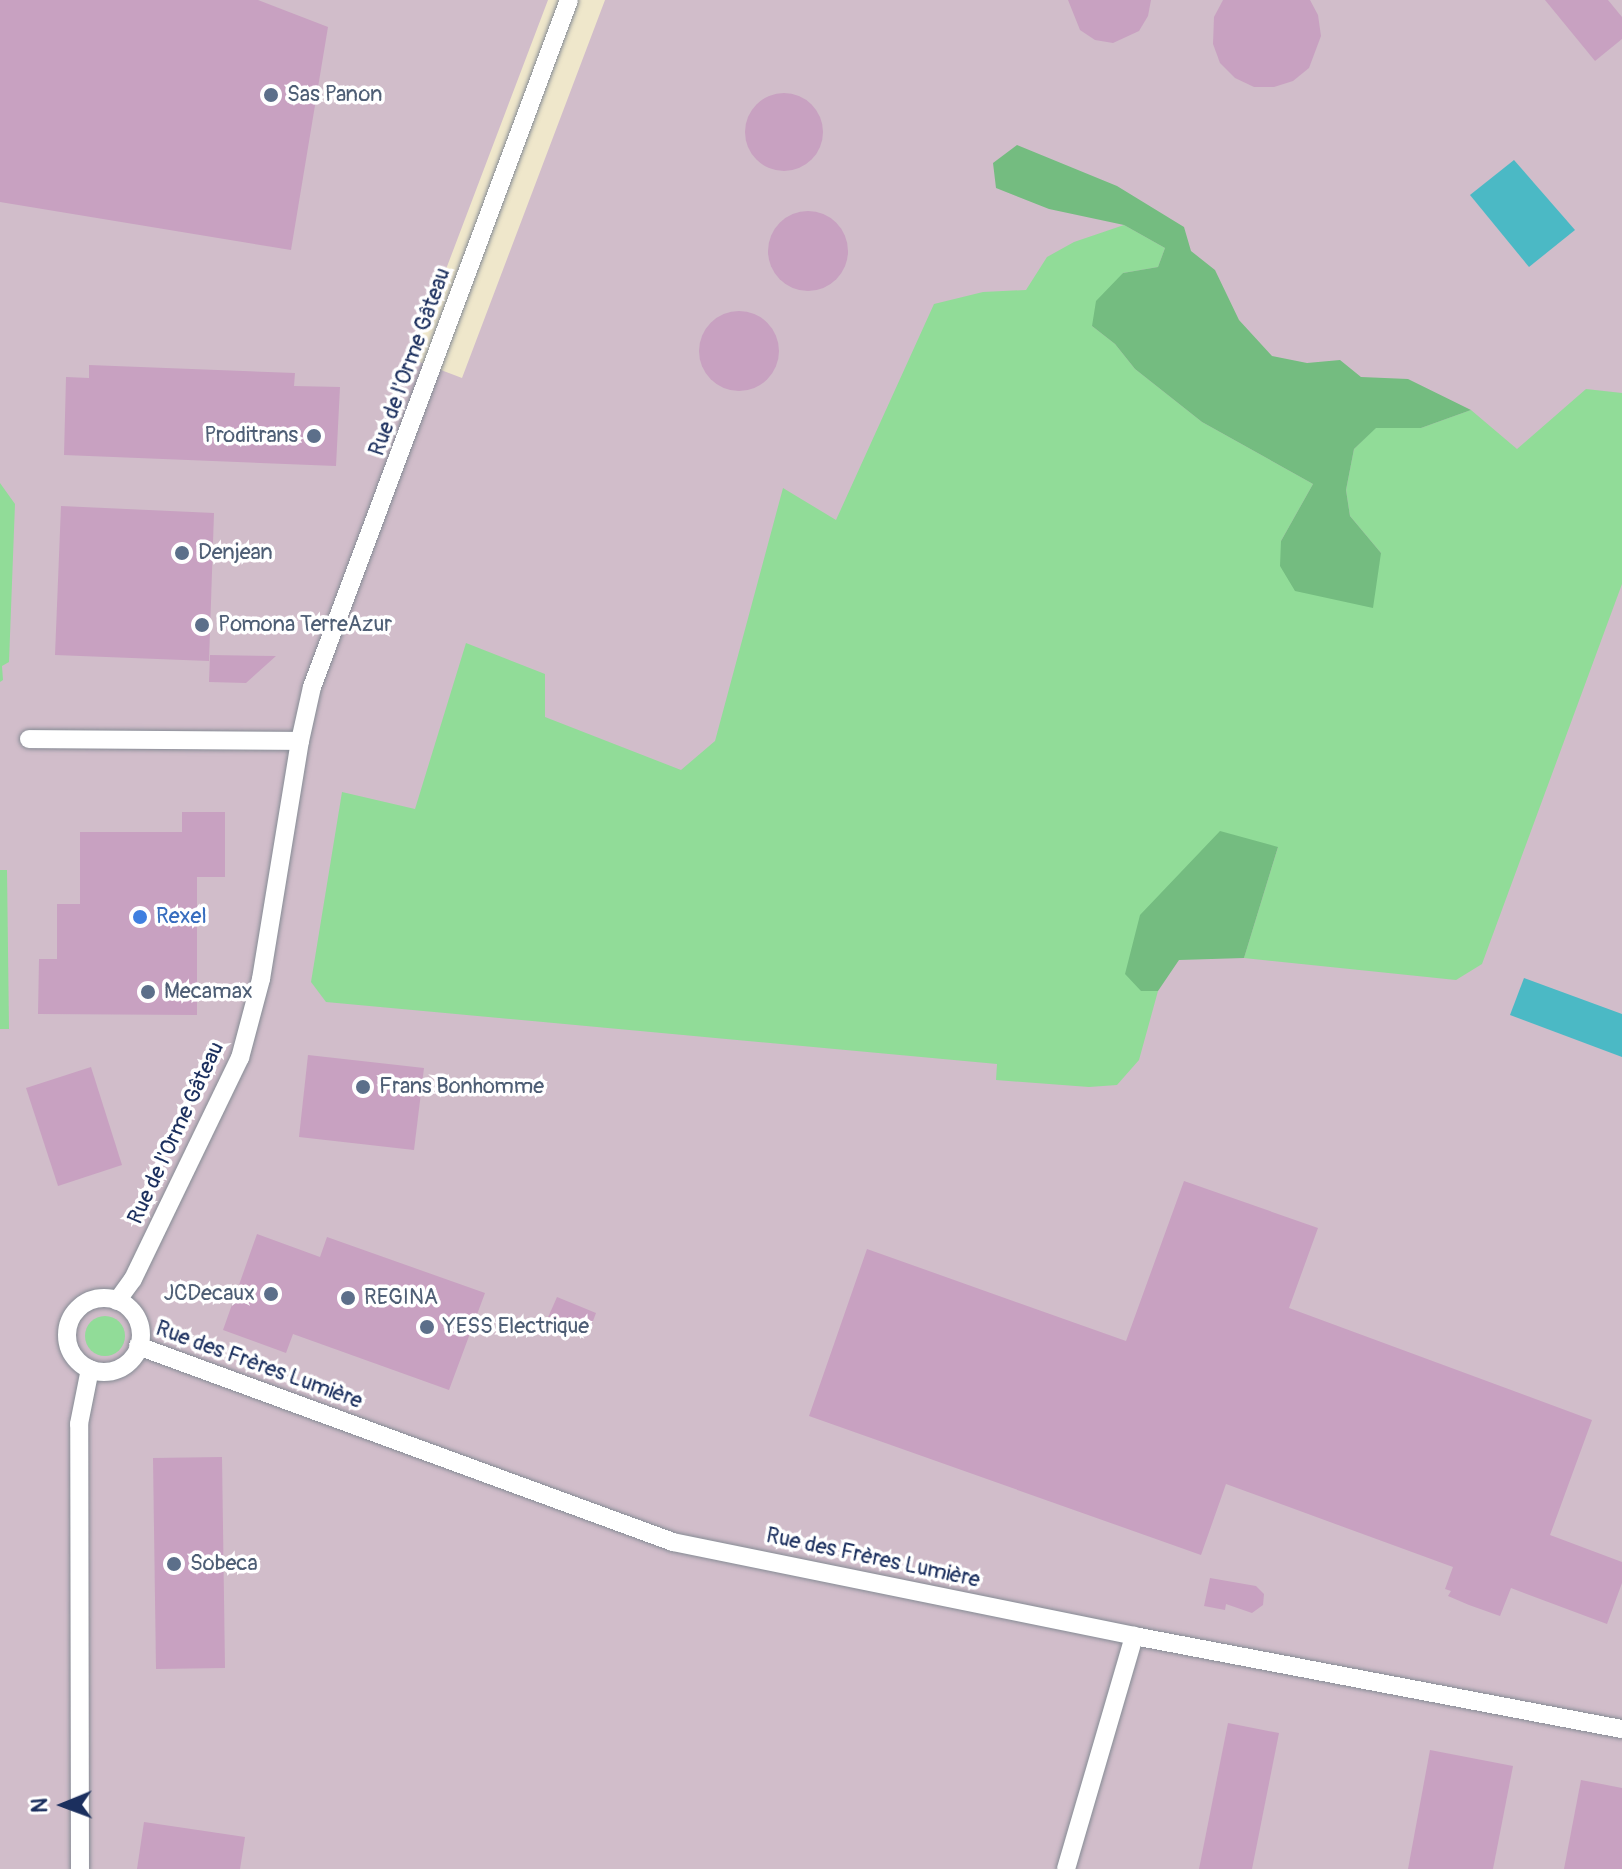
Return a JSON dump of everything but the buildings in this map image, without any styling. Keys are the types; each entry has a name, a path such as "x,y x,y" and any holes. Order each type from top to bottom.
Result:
{"street":[{"name":"Rue de l'Orme Gâteau","path":"117,1301 133,1279 240,1058 261,979 300,741 312,687 415,419 569,0"},
{"path":"29,739 300,741"},
{"path":"106,1298 117,1301 137,1319 138,1346 124,1365 113,1370 90,1369 74,1357 68,1344 69,1321 84,1303 106,1298"},
{"name":"Rue des Frères Lumière","path":"138,1346 673,1542 1134,1636 1622,1729"},
{"path":"80,1869 79,1424 90,1369"},
{"path":"1066,1869 1134,1636"}],"shaded area":[{"path":"0,0 548,0 412,359 462,378 605,0 1622,0 1622,1869 0,1869"}],"green space":[{"path":"1017,145 1117,186 1184,227 1191,251 1215,270 1239,320 1272,356 1307,363 1340,360 1361,377 1408,379 1471,410 1421,428 1376,428 1354,449 1346,490 1350,516 1381,553 1373,608 1295,591 1280,566 1281,541 1313,484 1202,422 1135,369 1115,344 1092,326 1096,301 1123,273 1158,267 1165,248 1124,225 1049,209 996,188 993,163"},
{"path":"1124,225 1165,248 1158,267 1123,273 1092,326 1115,344 1135,369 1202,422 1313,484 1281,541 1381,553 1350,516 1346,490 1354,449 1375,428 1421,428 1471,410 1517,449 1586,389 1622,393 1622,584 1482,964 1456,980 1244,958 1278,847 1141,991 1158,991 1139,1060 1117,1085 1089,1087 996,1080 997,1064 326,1002 311,982 342,792 415,809 466,643 545,674 545,717 681,770 715,741 783,488 836,520 934,304 983,292 1026,290 1047,257 1074,242"},
{"path":"0,483 15,504 9,662 2,666 3,680 0,682"},
{"path":"1220,831 1278,847 1244,958 1179,960 1158,991 1141,991 1125,974 1140,915"},
{"path":"0,870 7,870 9,1029 0,1029"},
{"path":"105,1316 119,1322 125,1336 119,1350 105,1356 91,1350 85,1336 91,1322"}],"water":[{"path":"1514,160 1575,230 1529,267 1470,195"},
{"path":"1524,978 1622,1014 1622,1057 1510,1015"}],"place":[{"name":"Sas Panon","path":"271,95"},
{"name":"Proditrans","path":"314,436"},
{"name":"Denjean","path":"182,553"},
{"name":"Pomona TerreAzur","path":"202,625"},
{"name":"Rexel","path":"140,917"},
{"name":"Mecamax","path":"148,992"},
{"name":"Frans Bonhomme","path":"363,1087"},
{"name":"JCDecaux","path":"271,1294"},
{"name":"REGINA","path":"348,1298"},
{"name":"YESS Electrique","path":"427,1327"},
{"name":"Sobeca","path":"174,1564"}]}
